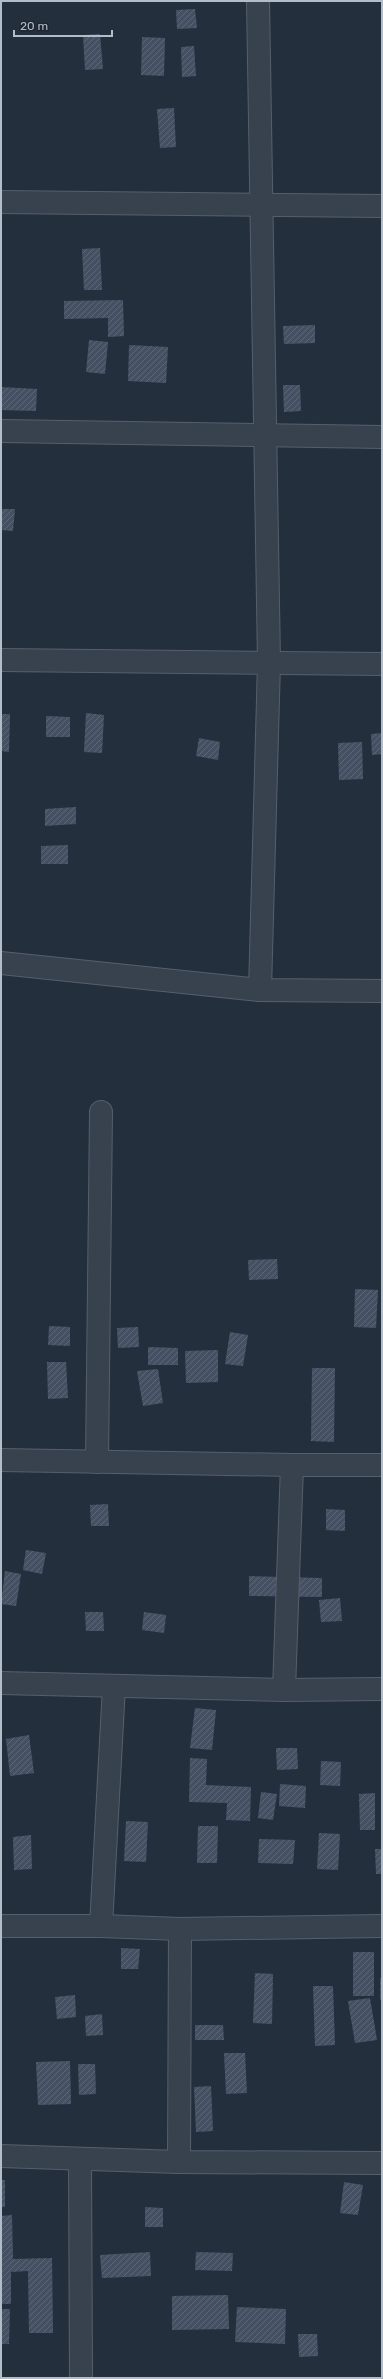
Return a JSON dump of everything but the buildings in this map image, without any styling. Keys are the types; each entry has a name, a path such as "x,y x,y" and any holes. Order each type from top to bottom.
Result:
{"street":[{"path":"258,1 267,435 269,662 260,990"},
{"path":"1,202 382,206"},
{"path":"1,431 382,437"},
{"path":"1,660 382,664"},
{"path":"1,963 260,990 382,991"},
{"path":"97,1462 101,1112"},
{"path":"1,1460 382,1465"},
{"path":"284,1690 292,1465"},
{"path":"1,1683 284,1690 382,1689"},
{"path":"101,1926 114,1686"},
{"path":"1,1926 180,1928 382,1926"},
{"path":"178,2162 180,1928"},
{"path":"1,2156 80,2160 178,2162 382,2162"},
{"path":"80,2160 81,2378"}]}
